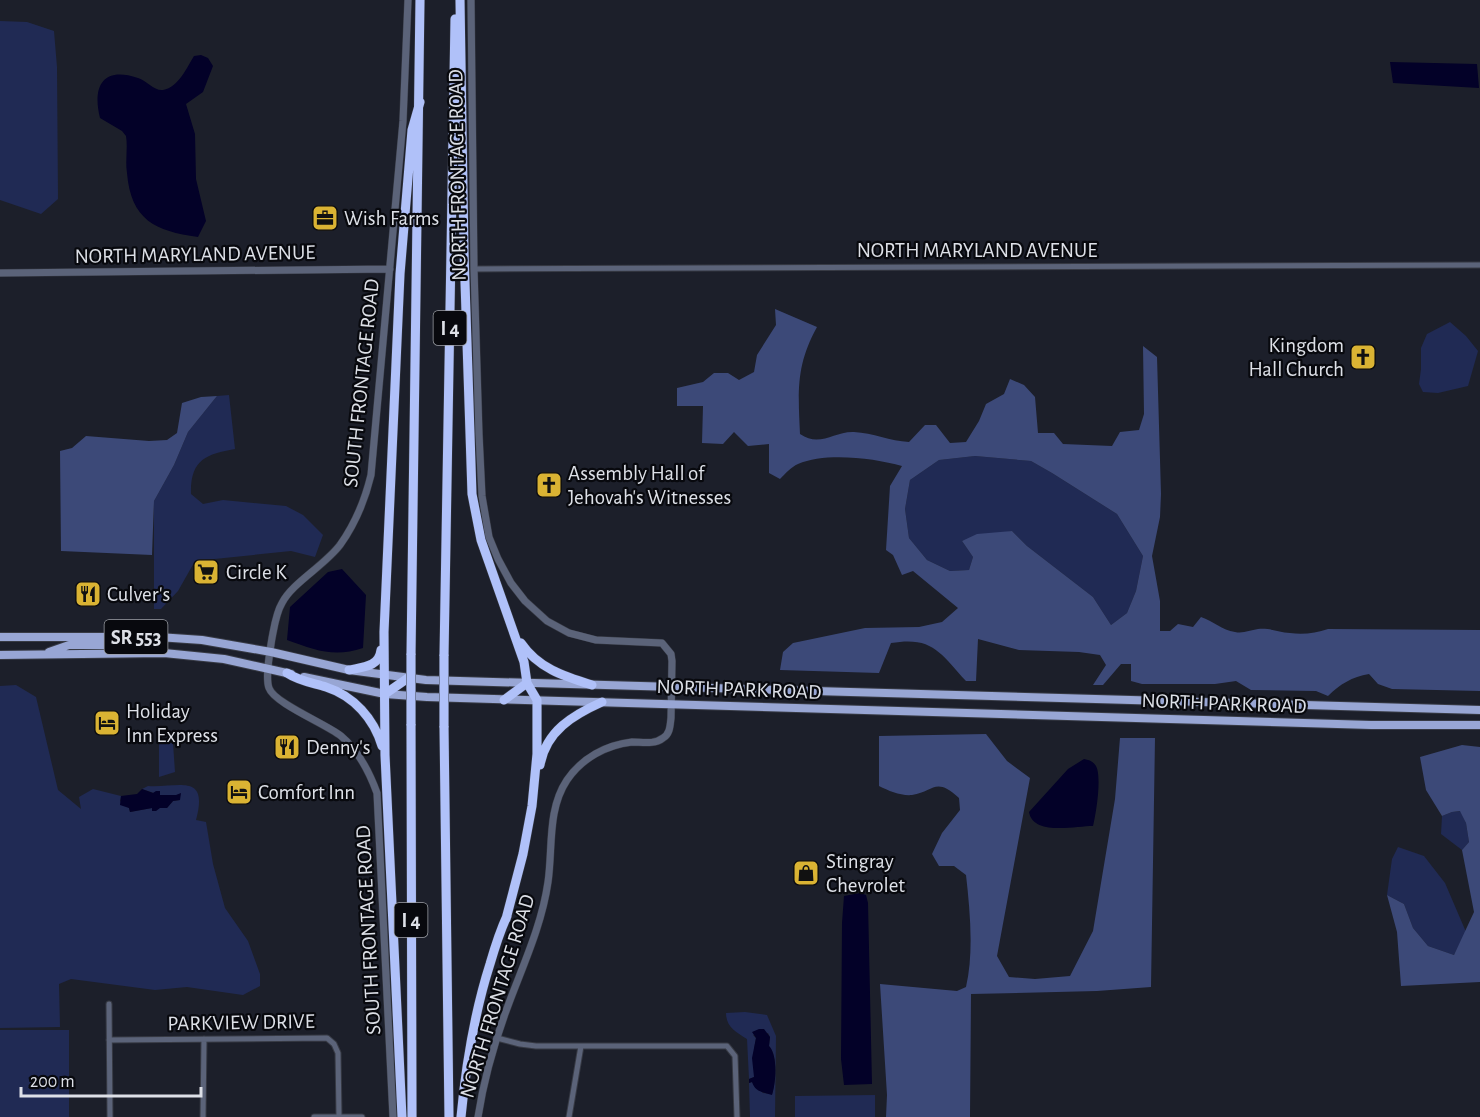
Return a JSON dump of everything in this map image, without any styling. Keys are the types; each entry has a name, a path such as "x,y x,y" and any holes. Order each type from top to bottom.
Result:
{"highway":[{"name":"I 4","path":"412,1117 411,655 420,0"},
{"name":"I 4","path":"449,1117 444,656 458,0"},
{"path":"458,0 472,494 481,540 524,662 527,683 537,700 537,754 532,806 523,854 506,919 473,1022 466,1062 461,1117"},
{"path":"402,1117 385,755 384,632 400,274 412,130 420,102"},
{"path":"349,670 369,666 380,657 384,632"},
{"path":"514,634 543,666 591,685"},
{"path":"287,674 329,688 356,704 375,727 385,755"},
{"path":"385,694 408,678"},
{"path":"504,700 527,683"},
{"path":"506,919 527,854 541,762 546,747 551,736 572,716 602,702"}],"main road":[{"name":"NORTH PARK ROAD","path":"0,637 124,637 202,640 271,652 349,670 408,678 591,685 1480,708"},
{"path":"46,654 69,645 117,645 124,637"},
{"name":"NORTH PARK ROAD","path":"0,655 164,653 224,659 385,694 427,697 1352,725 1480,725"}],"street":[{"name":"SOUTH FRONTAGE ROAD","path":"393,1117 377,793 362,758 341,736 272,693 268,681 280,605 287,594 339,547 365,498 371,475 403,121 408,0"},
{"name":"NORTH FRONTAGE ROAD","path":"471,0 474,269 482,496 489,537 511,583 536,612 558,627 596,640 662,643 671,654 670,727 665,737 654,742 624,743 606,748 579,765 563,788 555,808 548,881 541,915 497,1038 478,1117"},
{"name":"NORTH MARYLAND AVENUE","path":"474,269 1480,265"},
{"name":"NORTH MARYLAND AVENUE","path":"0,273 390,269"},
{"path":"109,1004 110,1117"},
{"name":"PARKVIEW DRIVE","path":"109,1040 327,1038 334,1044 338,1053 339,1116"},
{"path":"497,1038 536,1046 727,1046 735,1056 737,1117"},
{"path":"203,1117 204,1039"},
{"path":"569,1117 581,1046"},
{"path":"314,1117 362,1117"}],"shaded area":[{"path":"0,21 27,22 54,31 57,67 58,199 41,214 0,200"},
{"path":"201,55 208,58 213,66 203,92 186,104 195,134 196,179 206,221 198,237 158,227 140,212 129,189 126,168 126,136 122,131 100,118 98,97 99,88 103,82 108,77 116,75 138,78 160,90 169,88 182,76 194,56"},
{"path":"1390,62 1477,64 1479,88 1393,83"},
{"path":"775,309 817,327 805,354 799,391 800,434 814,439 854,432 909,442 925,425 936,425 950,443 966,442 986,404 1004,394 1010,379 1024,385 1035,397 1038,433 1054,433 1063,444 1112,446 1120,432 1139,430 1144,414 1143,346 1157,357 1161,494 1160,517 1152,556 1160,601 1160,631 1170,631 1178,624 1193,627 1201,617 1238,632 1258,629 1300,634 1328,629 1480,630 1480,691 1392,689 1378,684 1369,674 1347,682 1328,696 1316,691 1251,690 1236,681 1215,684 1142,684 1131,681 1131,664 1121,664 1103,685 1093,685 1106,665 1100,655 1019,650 978,639 976,681 966,681 934,649 917,642 905,641 891,643 879,673 780,670 783,652 793,643 865,628 919,627 942,622 958,608 913,571 902,575 893,555 886,550 890,486 902,466 864,459 822,458 798,464 780,479 769,473 769,444 748,446 734,432 723,444 702,443 703,406 677,406 677,388 703,382 714,373 728,373 739,380 754,372 757,355 776,325","holes":["975,456 1031,461 1117,514 1143,556 1136,591 1127,613 1111,625 1093,597 1027,546 1012,531 977,534 962,541 973,557 969,570 950,571 927,560 909,538 905,509 910,480 939,460"]},
{"path":"1450,322 1478,351 1468,386 1438,393 1423,392 1419,384 1421,348 1427,334"},
{"path":"229,395 235,449 208,456 197,466 193,473 191,494 203,504 223,500 286,506 303,515 323,535 315,557 291,551 195,561 178,591 161,609 154,609 154,501 174,465 188,432 217,396"},
{"path":"217,396 188,432 174,465 154,501 152,555 61,551 60,451 72,448 86,436 149,441 167,440 177,433 182,403 201,397"},
{"path":"975,456 1031,461 1117,514 1143,556 1136,591 1127,613 1111,625 1093,597 1027,546 1012,531 962,541 973,557 969,570 950,571 927,560 909,538 905,509 910,480 939,460"},
{"path":"342,569 366,595 363,648 353,651 325,652 287,640 290,607 328,572"},
{"path":"16,685 36,697 58,790 81,809 79,797 93,789 121,796 120,801 129,808 130,812 167,808 173,801 180,800 176,795 160,795 142,789 148,786 180,785 194,789 198,795 199,805 196,820 206,822 213,864 225,908 248,941 260,974 260,986 243,995 187,987 155,990 71,979 59,984 60,1027 0,1028 0,686"},
{"path":"986,734 1007,761 1030,778 997,956 1009,977 1035,979 1070,976 1093,931 1115,799 1120,738 1155,738 1151,987 1097,991 971,994 970,1117 886,1117 887,1095 880,984 957,991 966,987 970,960 970,931 966,875 954,866 939,866 932,854 942,833 960,810 959,798 951,791 939,787 908,795 895,793 879,786 879,736"},
{"path":"159,743 173,743 175,772 159,777"},
{"path":"1462,745 1480,747 1480,982 1401,986 1397,932 1387,895 1404,904 1413,928 1428,946 1454,955 1474,912 1462,850 1469,842 1466,823 1460,811 1442,816 1426,790 1420,757"},
{"path":"1084,759 1094,763 1098,771 1098,796 1093,826 1056,828 1038,824 1029,812 1068,769"},
{"path":"142,789 153,793 160,791 160,795 181,793 180,800 173,801 167,808 160,808 156,811 152,811 152,808 130,812 129,808 120,805 121,796 137,794"},
{"path":"1461,811 1466,823 1469,842 1462,850 1441,834 1442,816"},
{"path":"1398,847 1424,856 1445,883 1466,932 1454,955 1428,946 1413,928 1404,904 1387,895 1392,859"},
{"path":"860,893 866,895 868,903 872,1084 844,1085 841,1059 844,896"},
{"path":"745,1012 767,1015 776,1036 775,1117 750,1117 749,1083 752,1082 763,1093 772,1094 775,1069 768,1033 753,1035 756,1038 754,1077 749,1079 747,1039 730,1026 726,1018 726,1013"},
{"path":"764,1029 770,1037 769,1046 774,1056 775,1077 772,1095 757,1090 752,1082 749,1083 749,1079 754,1077 752,1058 756,1038 752,1032"},
{"path":"0,1030 69,1030 69,1117 0,1117"},
{"path":"875,1095 875,1117 795,1117 795,1096"}],"place":[{"name":"Wish Farms","path":"325,218"},
{"name":"Kingdom Hall Church","path":"1363,357"},
{"name":"Assembly Hall of Jehovah's Witnesses","path":"549,485"},
{"name":"Circle K","path":"206,572"},
{"name":"Culver's","path":"88,594"},
{"name":"Holiday Inn Express","path":"107,723"},
{"name":"Denny's","path":"287,747"},
{"name":"Comfort Inn","path":"239,792"},
{"name":"Stingray Chevrolet","path":"806,873"}]}
